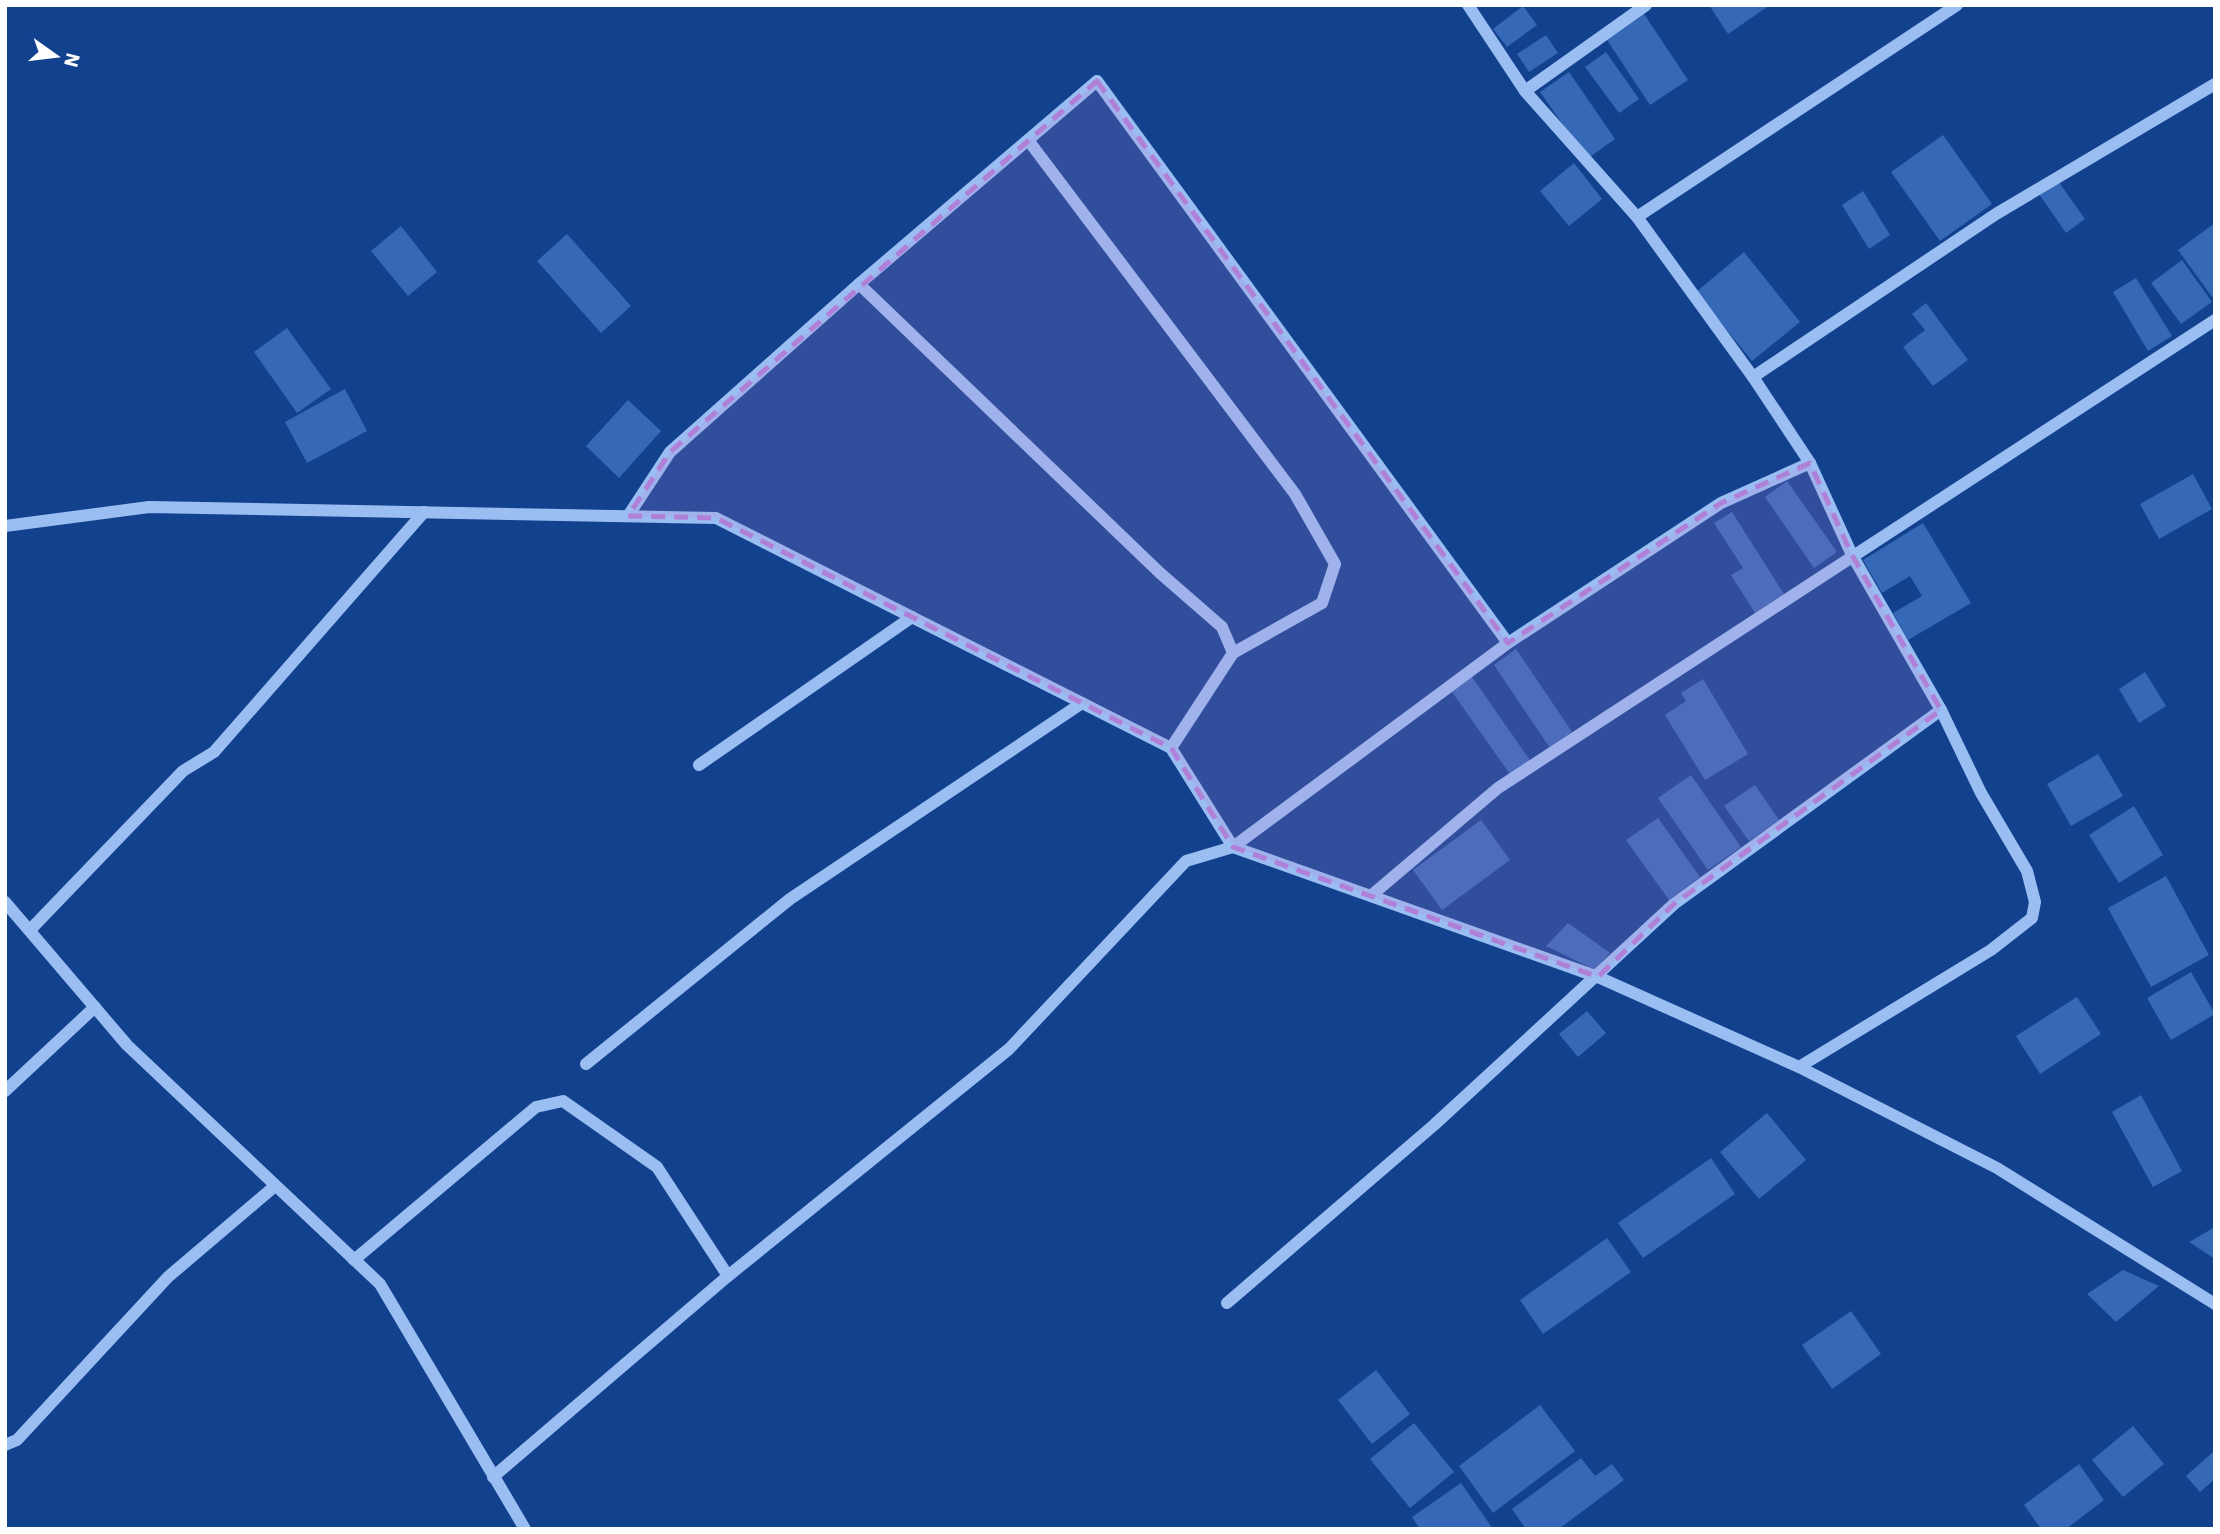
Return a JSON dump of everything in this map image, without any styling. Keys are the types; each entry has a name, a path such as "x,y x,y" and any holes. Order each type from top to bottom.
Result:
{"street":[{"path":"1468,5 1525,91 1637,217 1753,377 1810,463 1852,555 1941,710 1981,793 2027,871 2035,902 2032,918 1991,950 1799,1067"},
{"path":"1525,91 1646,5"},
{"path":"1637,217 1957,5"},
{"path":"628,516 670,452 859,284 1097,81 1508,643"},
{"path":"1753,377 1996,214 2215,84"},
{"path":"1028,140 1295,494 1335,564 1322,603 1233,653 1171,748"},
{"path":"859,284 1160,573 1222,627 1233,653"},
{"path":"1373,894 1498,788 2215,320"},
{"path":"493,1477 728,1276 1009,1049 1186,861 1233,846 1508,643 1721,503 1810,463"},
{"path":"5,526 149,507 716,518 1171,748 1233,846 1373,894 1598,977 1799,1067 1997,1168 2215,1304"},
{"path":"30,930 183,771 214,752 424,512"},
{"path":"699,765 912,617"},
{"path":"586,1064 790,899 1082,704"},
{"path":"1227,1303 1434,1125 1598,977 1674,904 1941,710"},
{"path":"5,902 127,1045 380,1284 525,1529"},
{"path":"5,1091 95,1007"},
{"path":"354,1260 536,1107 563,1101 657,1167 728,1276"},
{"path":"5,1445 17,1440 168,1277 275,1186"}],"highlighted area":[{"path":"1097,81 1508,643 1721,503 1810,463 1852,555 1941,710 1674,904 1598,977 1233,847 1171,748 716,518 628,516 670,452"}],"building":[{"path":"1709,5 1770,5 1728,34"},
{"path":"1523,6 1537,25 1507,47 1493,29"},
{"path":"1644,14 1688,80 1650,105 1607,40"},
{"path":"1546,35 1558,53 1529,72 1517,54"},
{"path":"1606,52 1639,99 1619,113 1585,67"},
{"path":"1569,72 1615,139 1587,159 1540,92"},
{"path":"1943,135 1992,204 1940,241 1891,172"},
{"path":"1574,163 1602,199 1569,226 1540,191"},
{"path":"2058,181 2085,219 2066,233 2039,194"},
{"path":"1863,191 1890,235 1869,249 1842,205"},
{"path":"2215,223 2215,301 2178,250"},
{"path":"401,226 437,272 408,296 371,251"},
{"path":"567,234 631,306 601,333 537,261"},
{"path":"1744,252 1800,322 1752,361 1696,292"},
{"path":"2182,260 2212,302 2181,324 2151,283"},
{"path":"2136,278 2172,336 2148,351 2113,292"},
{"path":"1926,303 1968,360 1933,386 1903,347 1925,330 1912,314"},
{"path":"287,328 331,389 297,413 254,352"},
{"path":"345,389 367,431 307,463 285,422"},
{"path":"628,400 661,431 619,478 586,446"},
{"path":"2193,474 2212,509 2159,539 2140,504"},
{"path":"1787,481 1837,552 1814,568 1765,497"},
{"path":"1732,512 1784,594 1755,613 1731,575 1743,568 1714,523"},
{"path":"1923,523 1971,603 1908,640 1893,613 1922,596 1910,576 1882,593 1863,560"},
{"path":"1516,649 1572,732 1550,748 1494,665"},
{"path":"2145,672 2166,706 2139,723 2119,689"},
{"path":"1472,677 1532,763 1512,777 1452,692"},
{"path":"1703,679 1748,754 1705,780 1665,715 1686,701 1681,693"},
{"path":"2098,754 2123,796 2071,826 2047,784"},
{"path":"1691,775 1741,847 1708,870 1658,798"},
{"path":"1755,785 1779,820 1749,841 1724,806"},
{"path":"2134,806 2163,855 2119,883 2089,835"},
{"path":"1658,818 1700,877 1669,900 1626,840"},
{"path":"1481,820 1510,860 1442,910 1413,870"},
{"path":"2166,876 2209,955 2151,987 2108,908"},
{"path":"1568,923 1610,953 1595,970 1546,946"},
{"path":"2191,972 2215,1014 2171,1040 2147,998"},
{"path":"2077,997 2101,1034 2040,1074 2016,1036"},
{"path":"1587,1011 1606,1033 1578,1057 1559,1034"},
{"path":"2141,1095 2182,1171 2153,1187 2112,1112"},
{"path":"1767,1113 1806,1160 1759,1199 1720,1152"},
{"path":"1711,1158 1735,1194 1643,1258 1618,1223"},
{"path":"2215,1227 2215,1259 2189,1242"},
{"path":"1607,1238 1631,1272 1543,1334 1520,1300"},
{"path":"2123,1270 2159,1286 2116,1322 2087,1294"},
{"path":"1851,1311 1881,1354 1832,1389 1802,1345"},
{"path":"1376,1370 1410,1414 1372,1444 1338,1400"},
{"path":"1540,1405 1575,1451 1493,1513 1459,1466"},
{"path":"1414,1423 1454,1472 1410,1508 1370,1459"},
{"path":"2133,1426 2164,1464 2123,1497 2092,1460"},
{"path":"2213,1452 2215,1479 2200,1492 2186,1476"},
{"path":"1581,1458 1595,1476 1612,1464 1624,1480 1559,1529 1526,1529 1512,1509"},
{"path":"2079,1464 2104,1500 2066,1529 2041,1529 2024,1505"},
{"path":"1461,1483 1493,1529 1420,1529 1412,1517"}]}
